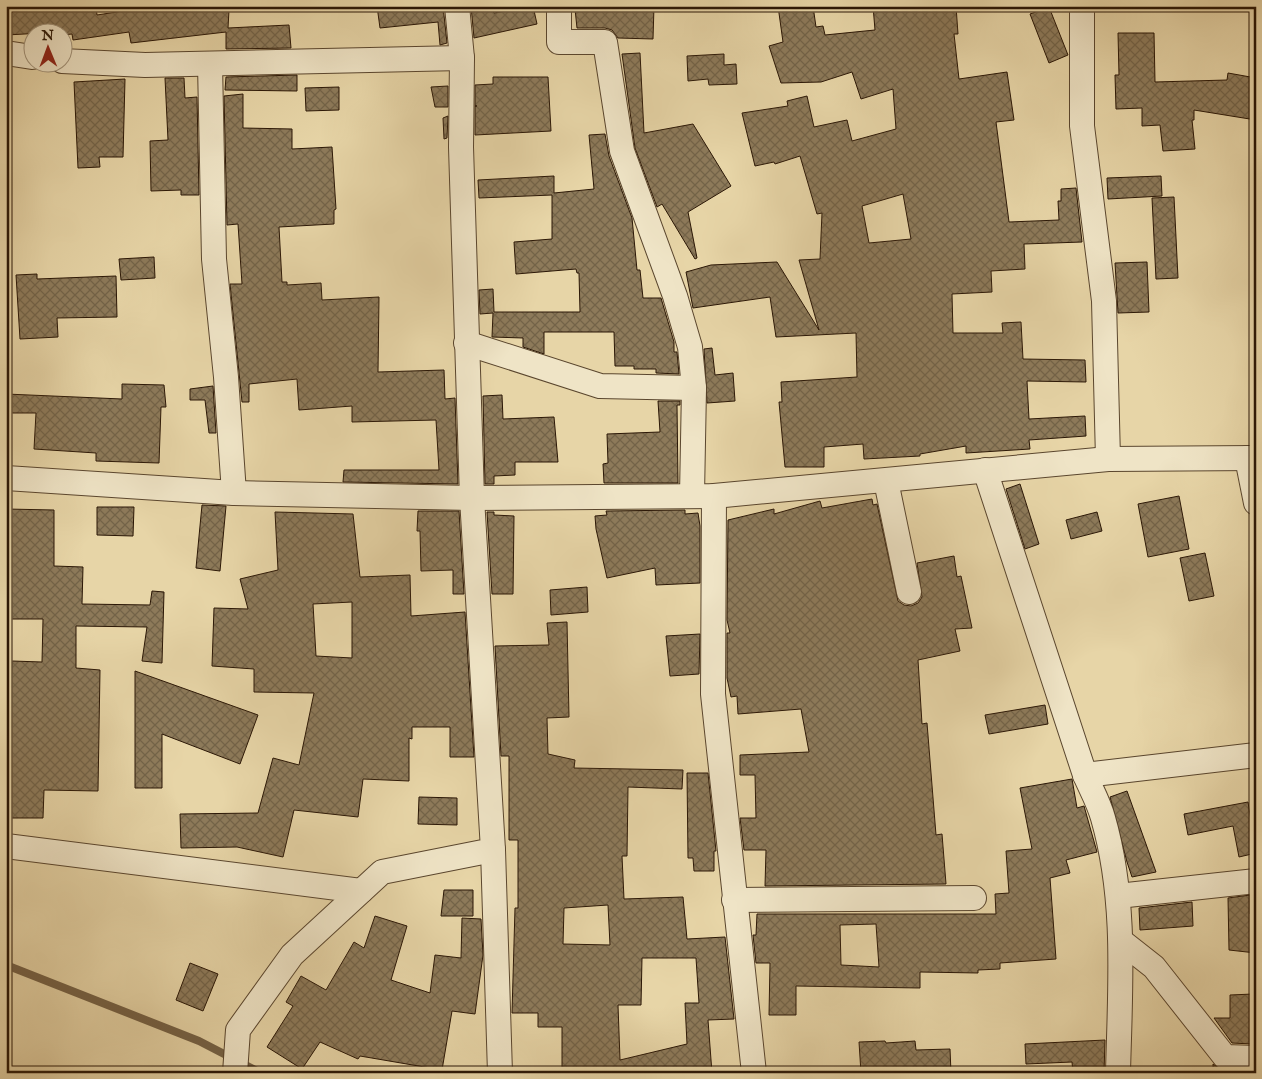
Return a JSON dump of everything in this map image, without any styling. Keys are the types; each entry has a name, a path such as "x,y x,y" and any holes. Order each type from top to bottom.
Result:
{"street":[{"path":"456,6 462,58 461,147 472,498 493,850 500,1073"},
{"path":"559,6 559,42 604,42 622,151 680,313 690,347 703,495 713,694 754,1073"},
{"path":"1082,6 1082,126 1104,301 1108,459"},
{"path":"6,53 22,55"},
{"path":"72,61 145,65 462,58"},
{"path":"210,64 214,259 226,377 234,493"},
{"path":"466,343 600,386 694,388"},
{"path":"6,478 234,493 472,498 703,495 886,481 1108,459 1251,458 1256,503"},
{"path":"985,470 1085,776 1103,817 1118,896 1121,941 1118,1073"},
{"path":"886,481 909,592"},
{"path":"1085,776 1256,755"},
{"path":"6,846 361,891"},
{"path":"235,1073 238,1030 292,955 382,872 493,850"},
{"path":"1118,896 1256,881"},
{"path":"734,900 974,898"},
{"path":"1121,941 1154,967 1225,1057 1256,1058"}],"building":[{"path":"6,6 96,6 97,15 155,6 193,6 193,10 229,10 228,28 289,25 291,48 226,49 226,32 131,43 129,32 73,40 72,22 22,22 22,34 6,35"},
{"path":"377,6 443,6 447,43 440,45 438,22 380,28"},
{"path":"471,6 480,6 481,11 492,9 494,13 533,6 537,24 474,38"},
{"path":"607,6 654,6 653,39 618,38 612,30 605,28 577,28 575,9"},
{"path":"778,6 813,6 816,27 823,26 825,35 875,30 873,6 956,6 958,34 954,34 959,79 1007,72 1014,120 996,122 1009,222 1059,220 1058,201 1061,201 1061,189 1076,188 1082,242 1024,244 1025,269 991,271 992,292 952,294 953,333 1003,333 1002,323 1021,322 1023,359 1085,360 1086,382 1027,381 1029,419 1085,416 1086,436 1029,440 1030,449 966,453 966,446 920,454 920,456 864,459 863,444 824,447 824,467 785,467 779,402 782,402 781,382 857,377 856,333 776,337 770,297 693,308 686,272 711,265 777,262 819,330 799,260 820,259 822,213 817,214 800,156 775,164 774,162 755,166 742,113 788,106 787,101 807,96 814,127 847,120 852,141 896,129 893,89 861,99 852,72 821,82 781,83 769,46 783,42","holes":["903,194 911,239 869,243 862,206"]},
{"path":"1049,7 1068,55 1049,63 1030,14"},
{"path":"1118,33 1154,33 1155,82 1227,80 1228,73 1256,78 1256,120 1194,110 1194,120 1192,120 1195,149 1163,151 1160,125 1142,126 1142,108 1116,109 1115,75 1119,75"},
{"path":"640,53 644,133 693,124 731,186 688,212 697,258 695,259 662,204 657,207 635,148 622,54"},
{"path":"724,54 724,65 736,64 737,84 709,85 708,79 688,81 687,56"},
{"path":"297,75 297,91 225,90 226,77"},
{"path":"493,77 548,77 551,131 475,135 475,85 493,84"},
{"path":"165,78 184,78 185,98 197,97 199,195 181,195 181,190 151,191 150,141 168,140"},
{"path":"125,79 123,157 99,157 100,167 78,168 74,82"},
{"path":"448,86 448,107 435,107 431,87"},
{"path":"339,87 339,110 306,111 305,88"},
{"path":"243,94 243,128 292,129 292,149 332,147 336,209 334,210 334,224 279,227 282,282 287,282 287,285 321,283 322,300 379,297 378,372 444,370 445,399 455,398 458,484 343,482 344,470 439,470 436,420 352,422 352,406 299,410 297,379 249,384 249,402 242,402 230,284 242,284 238,224 227,225 224,96"},
{"path":"448,116 447,138 444,139 443,118"},
{"path":"605,134 609,156 632,218 637,270 640,270 643,298 661,298 674,342 674,352 677,352 679,374 656,373 656,369 634,369 634,366 615,366 614,332 544,332 544,354 523,347 523,338 492,337 493,313 480,314 479,290 493,289 494,312 580,312 579,273 577,273 576,269 516,274 514,242 552,239 552,195 479,198 478,180 554,176 554,193 594,189 589,135"},
{"path":"1161,176 1162,196 1108,199 1107,178"},
{"path":"1174,197 1178,278 1156,279 1152,198"},
{"path":"154,257 155,278 121,280 119,259"},
{"path":"1147,262 1149,312 1118,313 1115,263"},
{"path":"37,274 37,279 116,276 117,317 57,318 58,337 20,339 16,275"},
{"path":"712,348 715,375 733,373 735,401 707,403 704,349"},
{"path":"122,384 164,385 166,407 161,407 159,463 96,461 96,453 34,449 36,413 6,413 6,394 122,399"},
{"path":"213,386 216,433 209,433 205,400 190,400 190,389"},
{"path":"502,395 503,419 554,417 558,462 515,462 515,475 494,476 494,484 485,484 483,396"},
{"path":"658,401 680,401 680,405 677,405 678,483 604,483 603,464 608,463 607,434 660,432"},
{"path":"1020,484 1039,544 1025,549 1006,489"},
{"path":"1179,496 1189,549 1148,557 1138,504"},
{"path":"872,499 873,505 877,504 898,601 904,605 911,606 918,603 922,597 917,563 954,556 957,577 961,576 972,628 955,629 960,651 918,660 922,724 927,723 936,835 942,834 946,884 765,886 766,850 744,850 740,818 756,818 755,775 740,775 740,755 809,752 801,709 738,714 737,696 731,697 727,678 727,633 730,633 727,620 728,520 774,509 774,514 820,501 822,508"},
{"path":"202,505 226,506 220,571 196,568"},
{"path":"97,507 134,507 133,536 97,535"},
{"path":"6,509 54,510 54,566 83,567 82,604 150,605 152,591 164,592 162,663 142,661 147,627 76,626 76,668 100,670 98,791 44,790 43,818 6,818 6,744 7,722 10,722 12,661 42,662 43,619 6,619"},
{"path":"685,510 685,514 698,513 700,526 700,583 656,585 655,568 607,578 595,516 607,515 606,511"},
{"path":"418,511 459,511 464,594 453,594 453,570 421,571 420,531 417,531"},
{"path":"275,512 353,514 360,577 410,575 411,616 465,612 474,757 450,757 450,727 412,727 412,739 409,738 409,781 363,779 358,817 294,810 283,857 237,847 181,848 180,814 258,813 273,758 299,765 314,693 254,692 254,669 212,666 214,608 248,609 240,579 278,570","holes":["352,602 352,658 316,656 313,604"]},
{"path":"487,512 494,512 494,515 514,516 513,594 492,594"},
{"path":"1097,512 1102,531 1071,539 1066,520"},
{"path":"1205,553 1214,596 1189,601 1180,558"},
{"path":"587,587 588,612 551,615 550,590"},
{"path":"567,622 569,717 547,718 548,754 575,760 574,768 683,770 682,789 628,787 627,856 622,856 624,899 683,897 687,939 725,937 734,1019 708,1020 712,1073 562,1073 562,1027 538,1027 538,1013 512,1013 515,908 518,908 518,840 509,840 509,756 501,756 495,646 549,645 547,623","holes":["608,905 610,945 563,944 564,908","642,958 696,958 699,1003 685,1003 687,1044 620,1060 618,1005 641,1005"]},
{"path":"700,634 699,674 670,676 666,636"},
{"path":"135,671 258,715 240,764 162,734 162,788 135,788"},
{"path":"1045,705 1048,724 989,734 985,715"},
{"path":"687,773 708,773 716,851 714,851 714,871 694,871 693,858 688,858"},
{"path":"1072,779 1077,808 1084,806 1097,852 1066,860 1070,873 1050,878 1056,959 1000,963 1000,969 978,970 978,973 920,972 920,988 796,986 796,1015 769,1015 770,963 756,963 753,935 756,935 757,914 996,914 995,894 1009,893 1006,851 1032,849 1020,788","holes":["876,924 879,967 841,965 840,925"]},
{"path":"1127,791 1156,872 1132,877 1110,797"},
{"path":"419,797 457,798 457,825 418,824"},
{"path":"1248,802 1256,853 1239,857 1233,826 1188,835 1184,814"},
{"path":"444,890 473,890 473,916 441,916"},
{"path":"1250,895 1250,914 1256,914 1256,953 1229,950 1228,898"},
{"path":"1192,902 1193,926 1140,930 1139,908"},
{"path":"375,916 407,926 391,980 430,993 435,955 461,958 462,918 481,919 483,955 475,1014 452,1011 442,1070 360,1056 358,1059 320,1042 302,1069 267,1047 293,1006 286,1002 301,976 326,990 354,942 364,948"},
{"path":"190,963 218,974 203,1011 176,1000"},
{"path":"1253,994 1252,1044 1232,1043 1214,1018 1230,1018 1230,995"},
{"path":"1105,1040 1104,1073 1073,1073 1072,1062 1026,1064 1025,1044"},
{"path":"885,1041 886,1043 915,1041 916,1050 950,1049 951,1073 861,1073 859,1042"},
{"path":"1213,1064 1224,1071 1252,1073 1213,1073"}],"waterway":[{"path":"6,965 199,1041 261,1073"}]}
